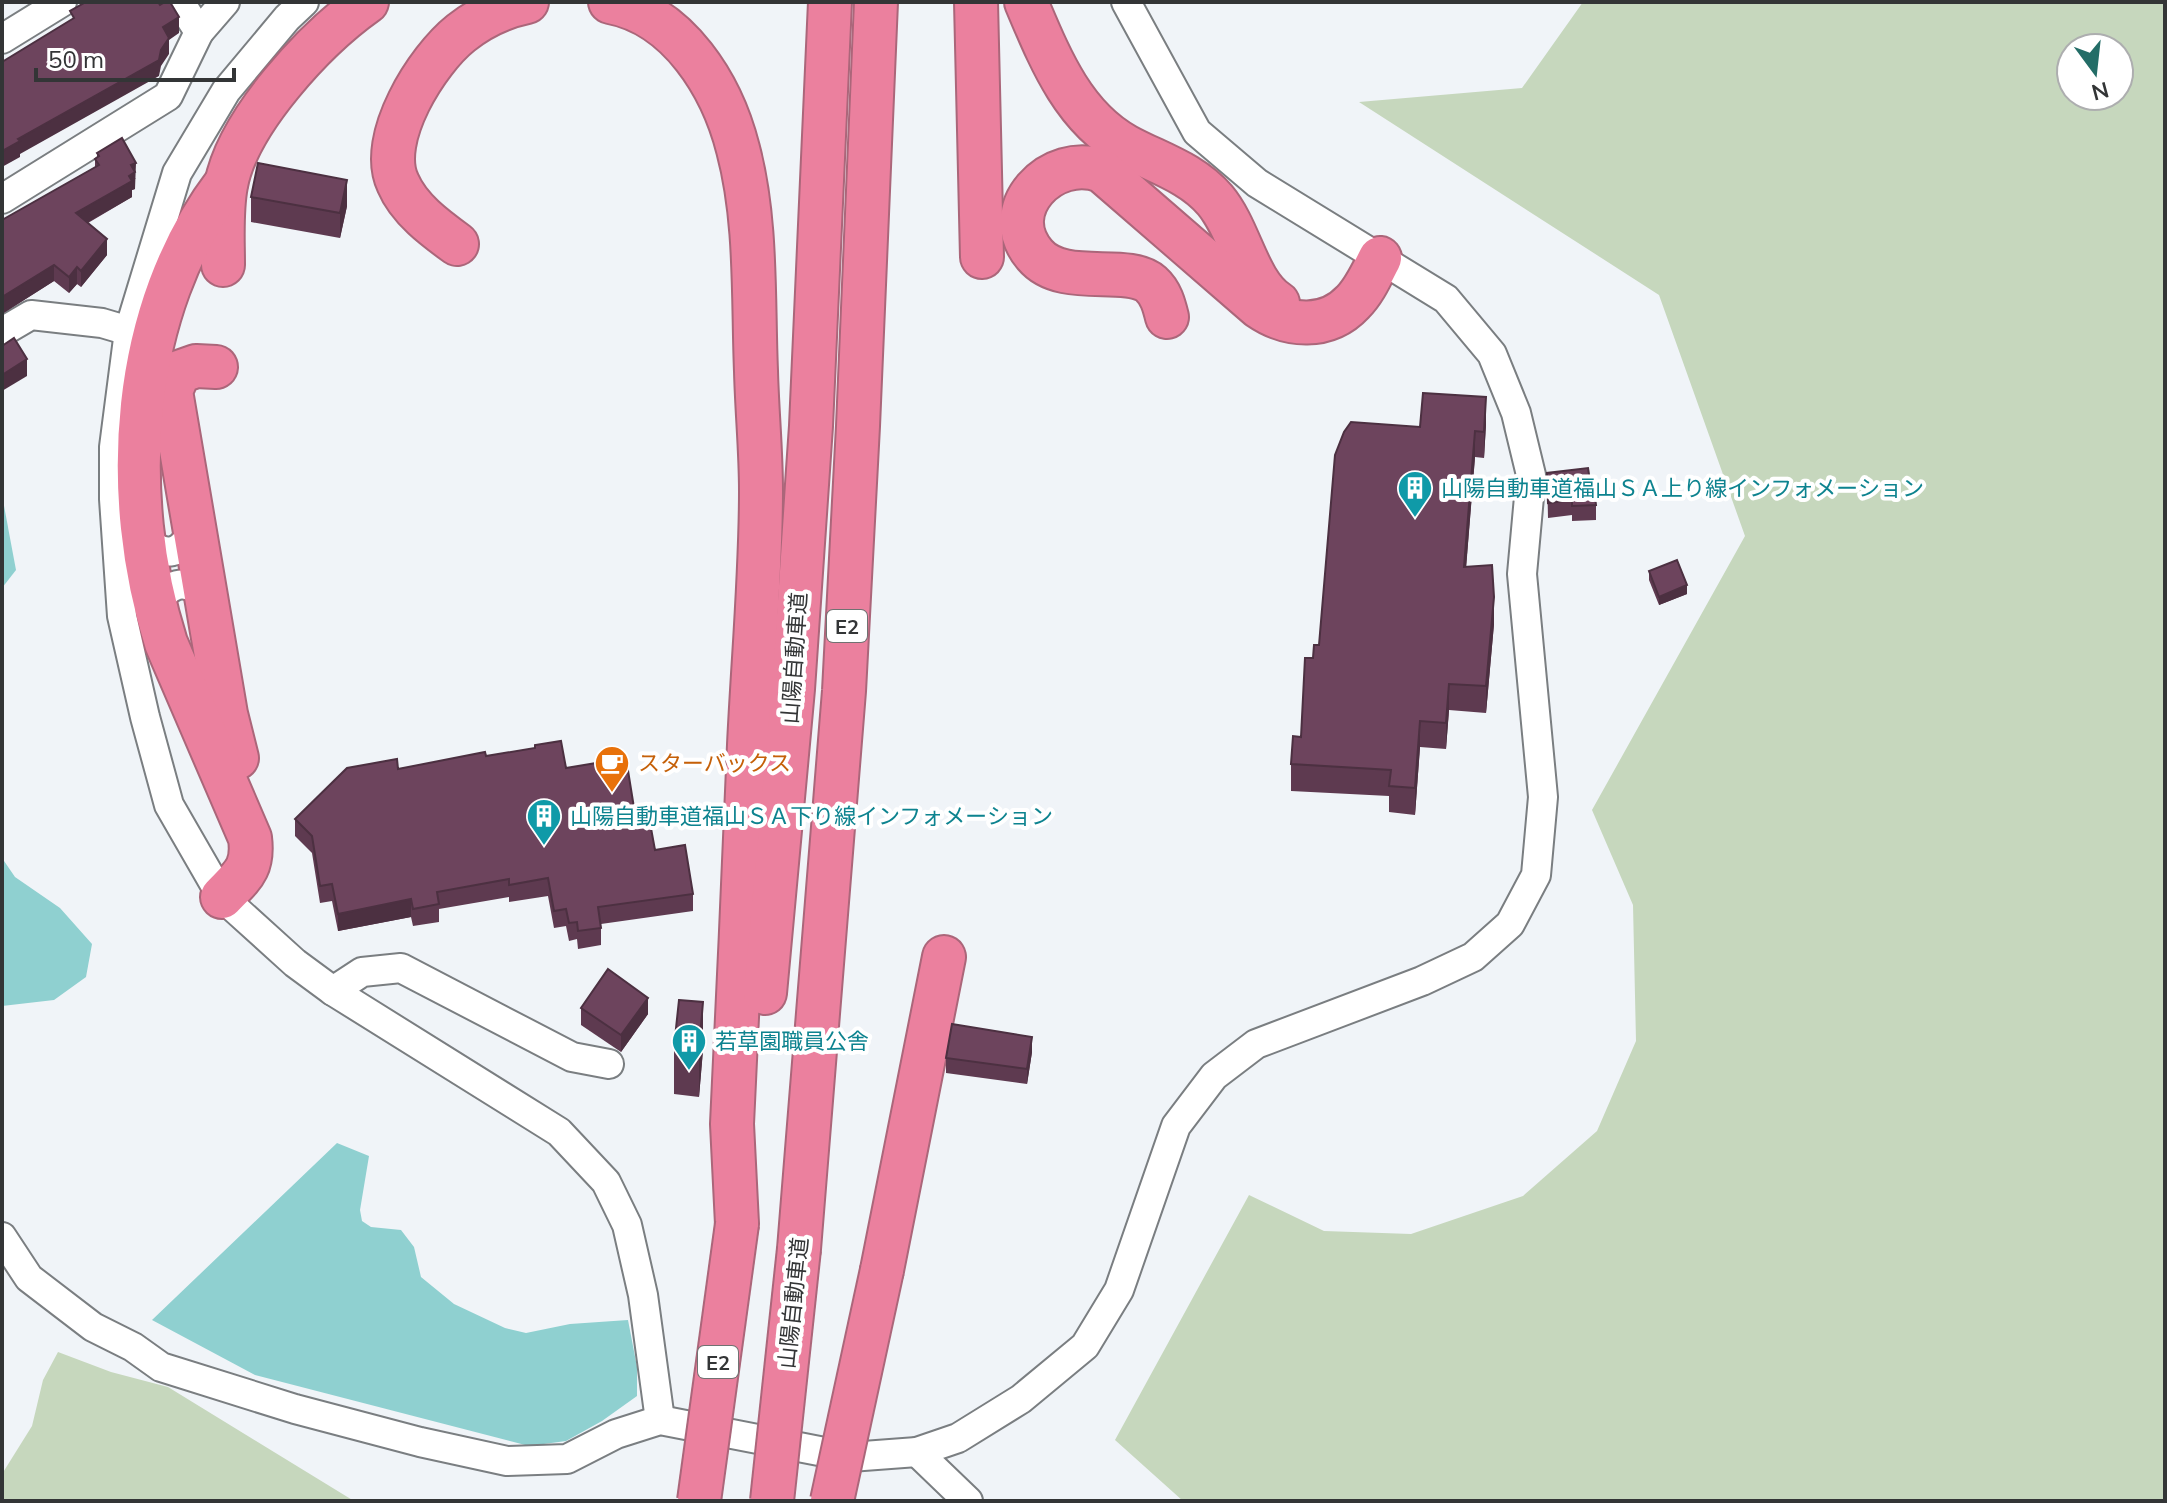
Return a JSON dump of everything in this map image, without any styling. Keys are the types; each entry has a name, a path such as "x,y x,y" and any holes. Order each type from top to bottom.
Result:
{"highway":[{"path":"223,265 226,183 233,157 270,97 328,34 367,2"},
{"path":"457,244 433,226 396,181 393,151 401,120 437,56 460,34 487,16 527,2"},
{"path":"610,2 653,21 683,44 708,75 726,112 739,150 748,210 761,492 732,1124 737,1224"},
{"name":"山陽自動車道","path":"699,1501 761,1036 794,673 811,426 830,2"},
{"name":"山陽自動車道","path":"772,1501 799,1249 844,691 876,2"},
{"path":"976,2 982,257"},
{"path":"1026,2 1075,100 1106,133 1125,146 1188,176 1204,188 1228,217 1261,288 1282,305 1295,310 1310,310 1338,304 1358,287 1380,258"},
{"path":"1167,317 1158,291 1149,282 1065,272 1039,259 1031,251 1022,229 1022,215 1026,200 1043,180 1079,165 1102,171 1259,307 1286,321 1315,322 1341,312 1360,293 1380,258"},
{"path":"222,897 249,865 252,858 250,838 166,643 155,609 142,536 140,443 151,354 161,317 186,246 203,213 226,183"},
{"path":"216,367 196,366 179,372 171,391 233,747 263,838 264,851 260,862 222,897"},
{"path":"832,1501 944,957"}],"street":[{"path":"2,39 62,2"},
{"path":"180,2 199,32"},
{"path":"2,199 168,96 199,32 225,2"},
{"path":"304,2 226,91 177,173 129,331 114,447 114,499 122,616 169,805 222,897 295,963 333,991 559,1132 606,1182 627,1225 643,1295 660,1420"},
{"path":"2,1237 29,1278 93,1327 133,1347 161,1367 295,1409 507,1461 567,1459 616,1434 660,1420 850,1457 917,1452 958,1438 1021,1399 1085,1346 1119,1290 1176,1126 1214,1076 1256,1044 1422,981 1473,957 1510,924 1536,875 1543,797 1522,574 1531,475 1516,413 1492,354 1446,299 1257,183 1197,132 1126,2"},
{"path":"1066,168 1078,150 1080,140 1075,100"},
{"path":"1157,217 1152,195 1155,186 1170,177 1188,176"},
{"path":"2,332 31,315 102,323 129,331"},
{"path":"142,536 152,547 171,552 182,548 195,526"},
{"path":"155,609 167,590 177,585 188,585 207,598"},
{"path":"333,991 362,972 401,968 572,1057 609,1064"},
{"path":"917,1452 968,1501"}],"green space":[{"path":"1583,2 2165,2 2165,1501 1183,1501 1115,1440 1249,1195 1324,1231 1411,1234 1523,1196 1597,1131 1636,1041 1633,905 1592,810 1745,536 1659,295 1359,102 1522,88"},
{"path":"58,1352 111,1372 168,1387 354,1501 2,1501 2,1474 32,1426 43,1380"}],"water":[{"path":"2,495 16,570 2,588"},
{"path":"2,858 15,877 60,908 92,944 86,977 54,1000 2,1006"},
{"path":"337,1143 369,1156 360,1210 362,1221 371,1227 401,1230 414,1247 421,1277 454,1304 505,1328 526,1333 570,1324 628,1320 637,1367 637,1396 566,1441 529,1446 255,1375 152,1320"}],"building":[{"path":"86,2 158,2 160,5 170,2 179,17 163,27 169,38 159,60 2,151 2,62 74,18 70,11"},
{"path":"122,138 136,163 131,165 135,172 129,176 132,181 76,213 107,239 81,271 77,267 69,277 54,265 2,297 2,220 99,165 95,159 99,156 97,153"},
{"path":"258,163 347,180 340,213 251,197"},
{"path":"14,338 27,359 2,375 2,346"},
{"path":"1423,393 1486,397 1484,432 1475,431 1464,567 1492,565 1494,597 1486,686 1449,684 1446,723 1420,721 1415,788 1389,786 1391,770 1291,764 1293,736 1301,737 1305,658 1313,658 1314,645 1319,645 1335,455 1351,422 1420,427"},
{"path":"1588,468 1596,505 1572,506 1572,500 1548,503 1547,473"},
{"path":"1677,560 1687,585 1659,597 1649,571"},
{"path":"561,741 566,768 626,758 635,814 648,812 655,850 685,845 693,894 598,907 601,928 578,931 577,922 569,923 566,909 554,911 548,878 509,885 509,879 437,892 439,904 413,909 411,899 338,914 332,884 320,886 312,836 295,819 347,768 397,759 398,769 485,752 486,756 535,748 535,745"},
{"path":"608,969 648,998 621,1035 581,1008"},
{"path":"679,1000 703,1002 699,1049 674,1047"},
{"path":"952,1024 1032,1037 1027,1069 946,1058"}],"place":[{"name":"山陽自動車道福山ＳＡ上り線インフォメーション","path":"1415,519"},
{"name":"スターバックス","path":"612,794"},
{"name":"山陽自動車道福山ＳＡ下り線インフォメーション","path":"544,847"},
{"name":"若草園職員公舎","path":"689,1072"}]}
